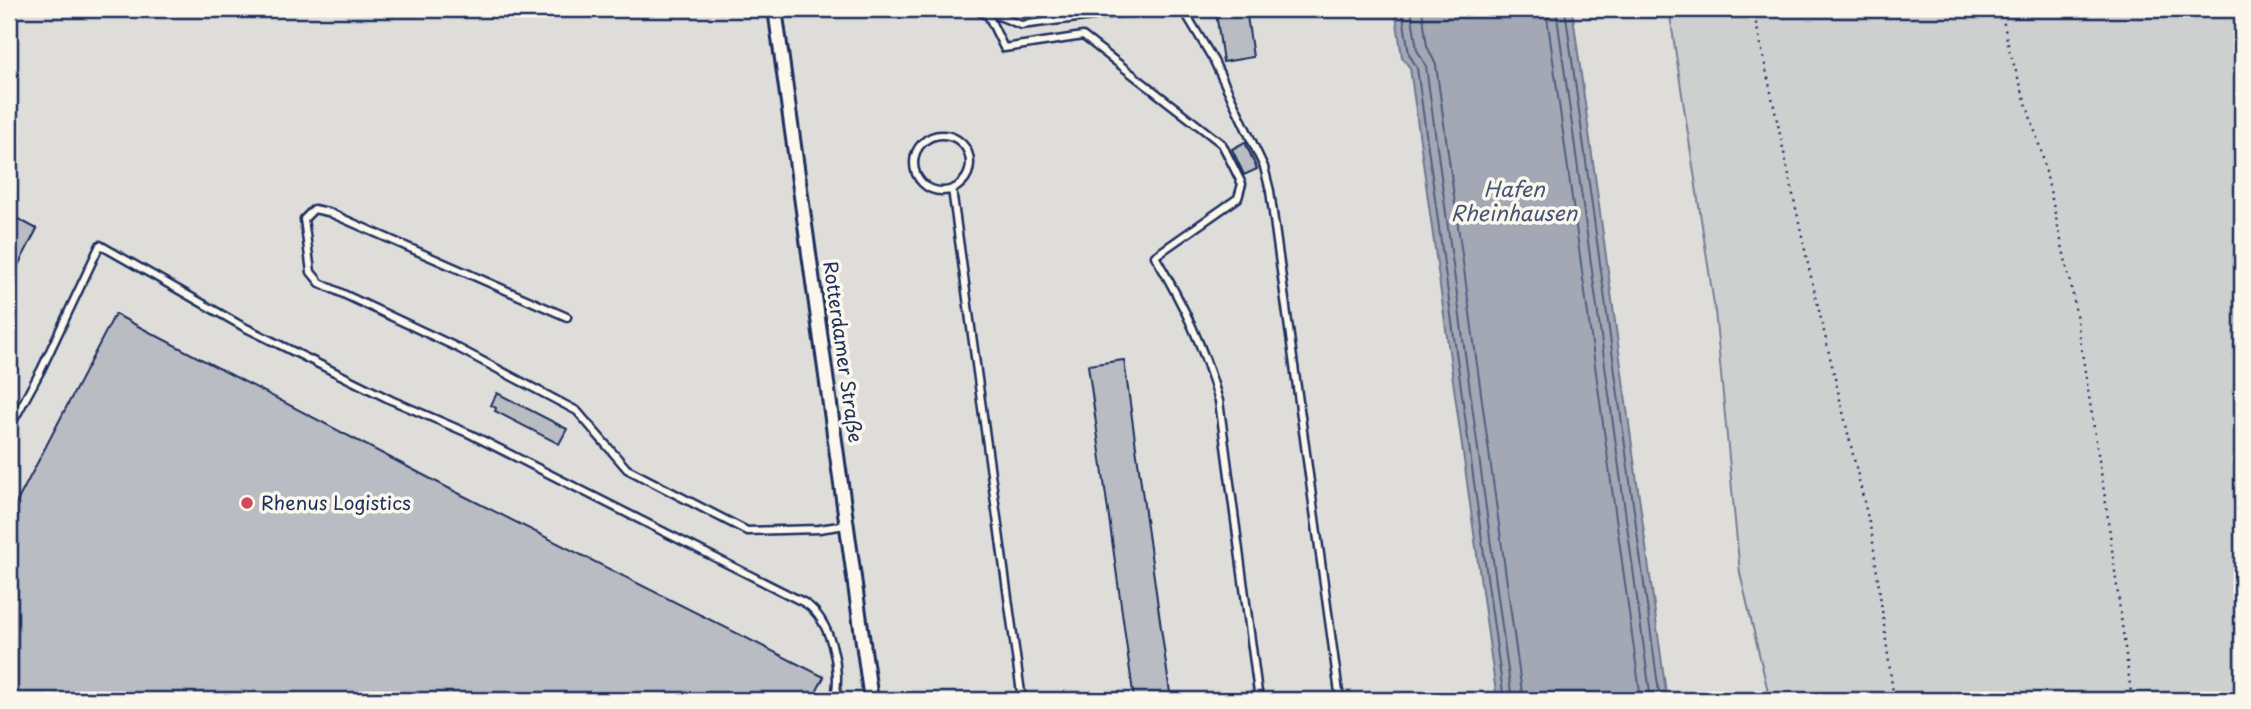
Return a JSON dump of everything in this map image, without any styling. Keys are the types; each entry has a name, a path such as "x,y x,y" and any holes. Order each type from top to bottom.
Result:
{"street":[{"name":"Rotterdamer Straße","path":"775,9 871,700"}],"lane":[{"path":"984,10 1021,25 1149,9"},
{"path":"1183,9 1214,61 1264,167 1270,191 1340,700"},
{"path":"984,10 1004,48 1083,36 1222,144 1242,184 1238,198 1155,256 1187,311 1207,360 1219,401 1259,700"},
{"path":"943,135 953,137 965,146 970,167 967,177 952,189 934,190 925,186 915,174 915,154 929,138 943,135"},
{"path":"952,189 1022,700"},
{"path":"567,317 328,212 314,209 304,219 311,272 320,283 454,346 577,411 627,469 747,531 819,529 848,525"},
{"path":"9,429 41,370 100,244 242,326 391,400 482,440 816,610 822,619 838,671 834,700"}],"path":[{"path":"1753,9 1808,264 1872,535 1894,700"},
{"path":"2001,9 2009,49 2042,154 2073,295 2106,504 2132,700"}],"shaded area":[{"path":"9,9 1395,9 1402,57 1410,68 1498,700 9,700"},
{"path":"1572,9 1669,9 1715,311 1740,573 1770,700 1667,700"},
{"path":"1669,9 2242,9 2242,700 1770,700 1740,573 1715,311"}],"water":[{"name":"Hafen Rheinhausen","path":"1395,9 1572,9 1667,700 1497,700 1410,68 1402,57"}],"building":[{"path":"1246,9 1253,57 1223,62 1216,12"},
{"path":"1245,142 1257,169 1244,175 1232,149"},
{"path":"9,214 37,229 9,283"},
{"name":"Rhenus Logistics","path":"115,314 452,490 824,677 812,700 9,700 9,517"},
{"path":"1124,360 1171,700 1134,700 1088,365"},
{"path":"497,393 567,429 559,444 495,411 496,408 491,405"}],"place":[{"name":"Rhenus Logistics","path":"247,503"}]}
